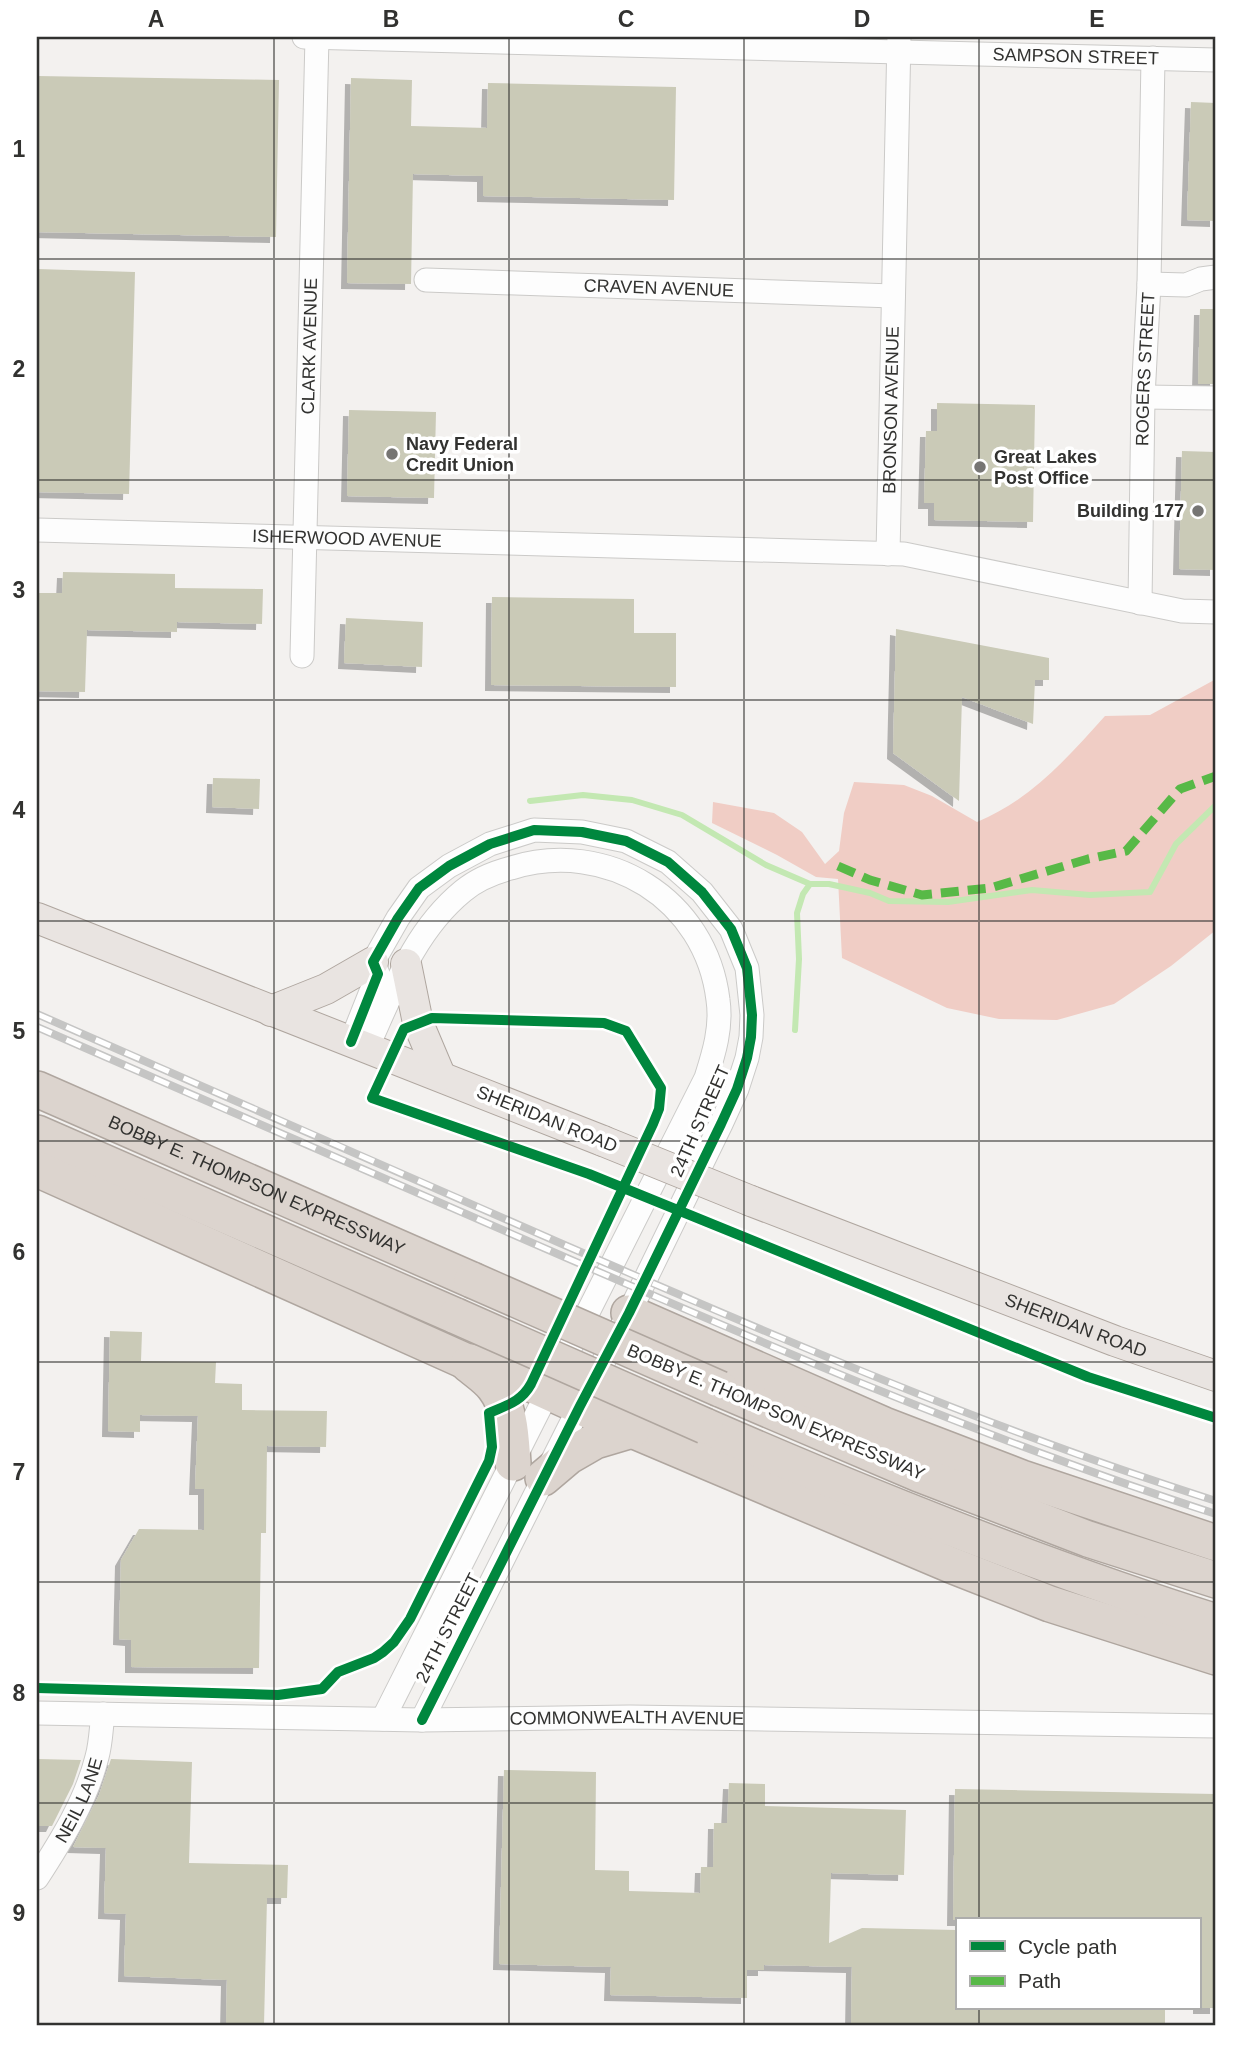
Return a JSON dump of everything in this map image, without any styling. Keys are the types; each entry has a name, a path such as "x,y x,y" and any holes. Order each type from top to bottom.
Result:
{"highway":[{"name":"BOBBY E. THOMPSON EXPRESSWAY","path":"37,1089 720,1390 919,1474 1088,1539 1216,1580"},
{"path":"37,1133 705,1426 934,1522 1058,1569 1216,1622"},
{"path":"37,1169 465,1362 485,1365 951,1565 1038,1599 1216,1657"},
{"path":"629,1313 884,1425 1022,1478 1216,1543"},
{"path":"465,1362 494,1387 528,1471 569,1456 595,1441 632,1430"}],"main road":[{"name":"SHERIDAN ROAD","path":"37,918 751,1200 1103,1336 1216,1376"},
{"path":"271,1011 326,989 373,962"},
{"path":"406,964 412,1005 420,1031 440,1075"}],"street":[{"name":"SAMPSON STREET","path":"304,37 899,44 1153,58 1204,52"},
{"name":"CLARK AVENUE","path":"302,656 317,37"},
{"name":"BRONSON AVENUE","path":"888,554 899,44"},
{"name":"ROGERS STREET","path":"1140,603 1153,58"},
{"path":"1149,284 1186,285 1216,277"},
{"name":"CRAVEN AVENUE","path":"426,280 893,296"},
{"path":"1143,397 1216,398"},
{"name":"ISHERWOOD AVENUE","path":"37,530 888,554"},
{"path":"888,554 1182,611 1216,612"},
{"name":"24TH STREET","path":"359,1045 378,974 373,962 419,888 449,866 490,844 534,830 582,832 626,841 668,862 702,891 731,929 747,968 752,1015 751,1037 737,1089 629,1313 564,1399 528,1471 383,1719"},
{"name":"24TH STREET","path":"359,1045 421,937 445,907 466,888 502,870 530,862 556,859 595,863 620,870 668,901 707,957 719,1002 715,1051 706,1078 564,1399 528,1471 422,1720"},
{"name":"COMMONWEALTH AVENUE","path":"37,1713 422,1720 630,1717 1216,1726"},
{"name":"NEIL LANE","path":"37,1878 59,1845 83,1797 97,1757 103,1714"}],"shaded area":[{"path":"1216,679 1216,930 1171,966 1114,1004 1057,1020 999,1019 947,1008 842,958 838,879 816,877 712,823 713,802 774,813 802,832 825,864 839,851 844,813 854,782 904,785 932,796 977,822 997,813 1031,790 1062,762 1105,716 1150,715"}],"building":[{"path":"37,76 279,80 276,237 37,232"},
{"path":"351,78 412,80 411,126 487,128 488,83 676,87 674,200 483,196 483,176 413,174 411,284 347,283"},
{"path":"1191,102 1216,103 1216,221 1187,220"},
{"path":"37,269 135,272 129,494 37,492"},
{"path":"1200,309 1216,309 1216,384 1198,384"},
{"name":"Great Lakes Post Office","path":"937,403 1035,405 1033,522 934,520 934,503 924,503 926,431 937,431"},
{"name":"Navy Federal Credit Union","path":"349,410 436,412 434,498 347,496"},
{"name":"Building 177","path":"1182,451 1216,452 1216,570 1179,569"},
{"path":"63,572 175,574 175,588 263,589 262,624 177,622 177,632 87,630 85,692 37,691 37,593 62,593"},
{"path":"492,597 634,599 634,633 676,633 676,687 491,685"},
{"path":"346,618 423,622 422,667 344,663"},
{"path":"896,629 1049,658 1049,680 1035,680 1033,724 962,697 959,801 893,753"},
{"path":"213,778 260,779 259,809 212,807"},
{"path":"110,1331 142,1332 141,1361 216,1362 215,1383 242,1384 242,1410 327,1411 326,1447 267,1446 266,1533 261,1533 259,1668 131,1667 131,1640 119,1639 121,1560 139,1529 204,1530 204,1489 195,1489 198,1416 140,1415 140,1432 108,1431"},
{"path":"37,1759 81,1760 73,1784 52,1826 37,1826"},
{"path":"111,1759 192,1762 189,1863 288,1865 287,1898 267,1898 264,2025 226,2025 227,1980 124,1976 126,1914 104,1913 106,1848 73,1847 99,1795"},
{"path":"504,1770 596,1772 595,1870 629,1871 629,1891 700,1893 701,1867 713,1867 714,1823 727,1823 729,1783 765,1784 765,1806 906,1810 904,1875 831,1873 829,1943 862,1928 956,1930 956,2010 1165,2010 1165,2025 851,2025 852,1967 764,1965 764,1970 747,1970 747,1998 610,1995 611,1967 499,1964"},
{"path":"955,1789 1216,1794 1216,2008 1200,2008 1200,1918 953,1920"}],"waterway":[{"path":"530,801 583,795 632,800 682,815 766,865 810,884 829,884 870,893 889,901 948,902 1032,890 1090,895 1150,892 1176,844 1216,805"},
{"path":"795,1030 799,959 797,913 803,894 810,884"}],"railway":[{"path":"37,1014 560,1243 885,1381 1049,1444 1216,1501"},
{"path":"37,1027 641,1290 885,1393 1049,1456 1216,1514"}],"marked path":[{"path":"838,866 870,880 922,895 990,888 1088,859 1126,851 1180,789 1216,776"}],"cycle path":[{"path":"351,1042 378,974 373,962 419,888 449,866 490,844 534,830 582,832 626,841 668,862 702,892 731,929 747,968 752,1015 751,1037 737,1089 629,1313 422,1720"},
{"path":"37,1688 278,1695 322,1689 338,1672 383,1652 394,1642 410,1619 489,1461 492,1447 489,1413 518,1399 531,1384 653,1124 659,1109 661,1088 626,1031 604,1023 432,1018 404,1029 372,1098 589,1174 1088,1377 1216,1418"}],"place":[{"name":"Navy Federal Credit Union","path":"392,454"},
{"name":"Great Lakes Post Office","path":"980,467"},
{"name":"Building 177","path":"1198,511"}]}
